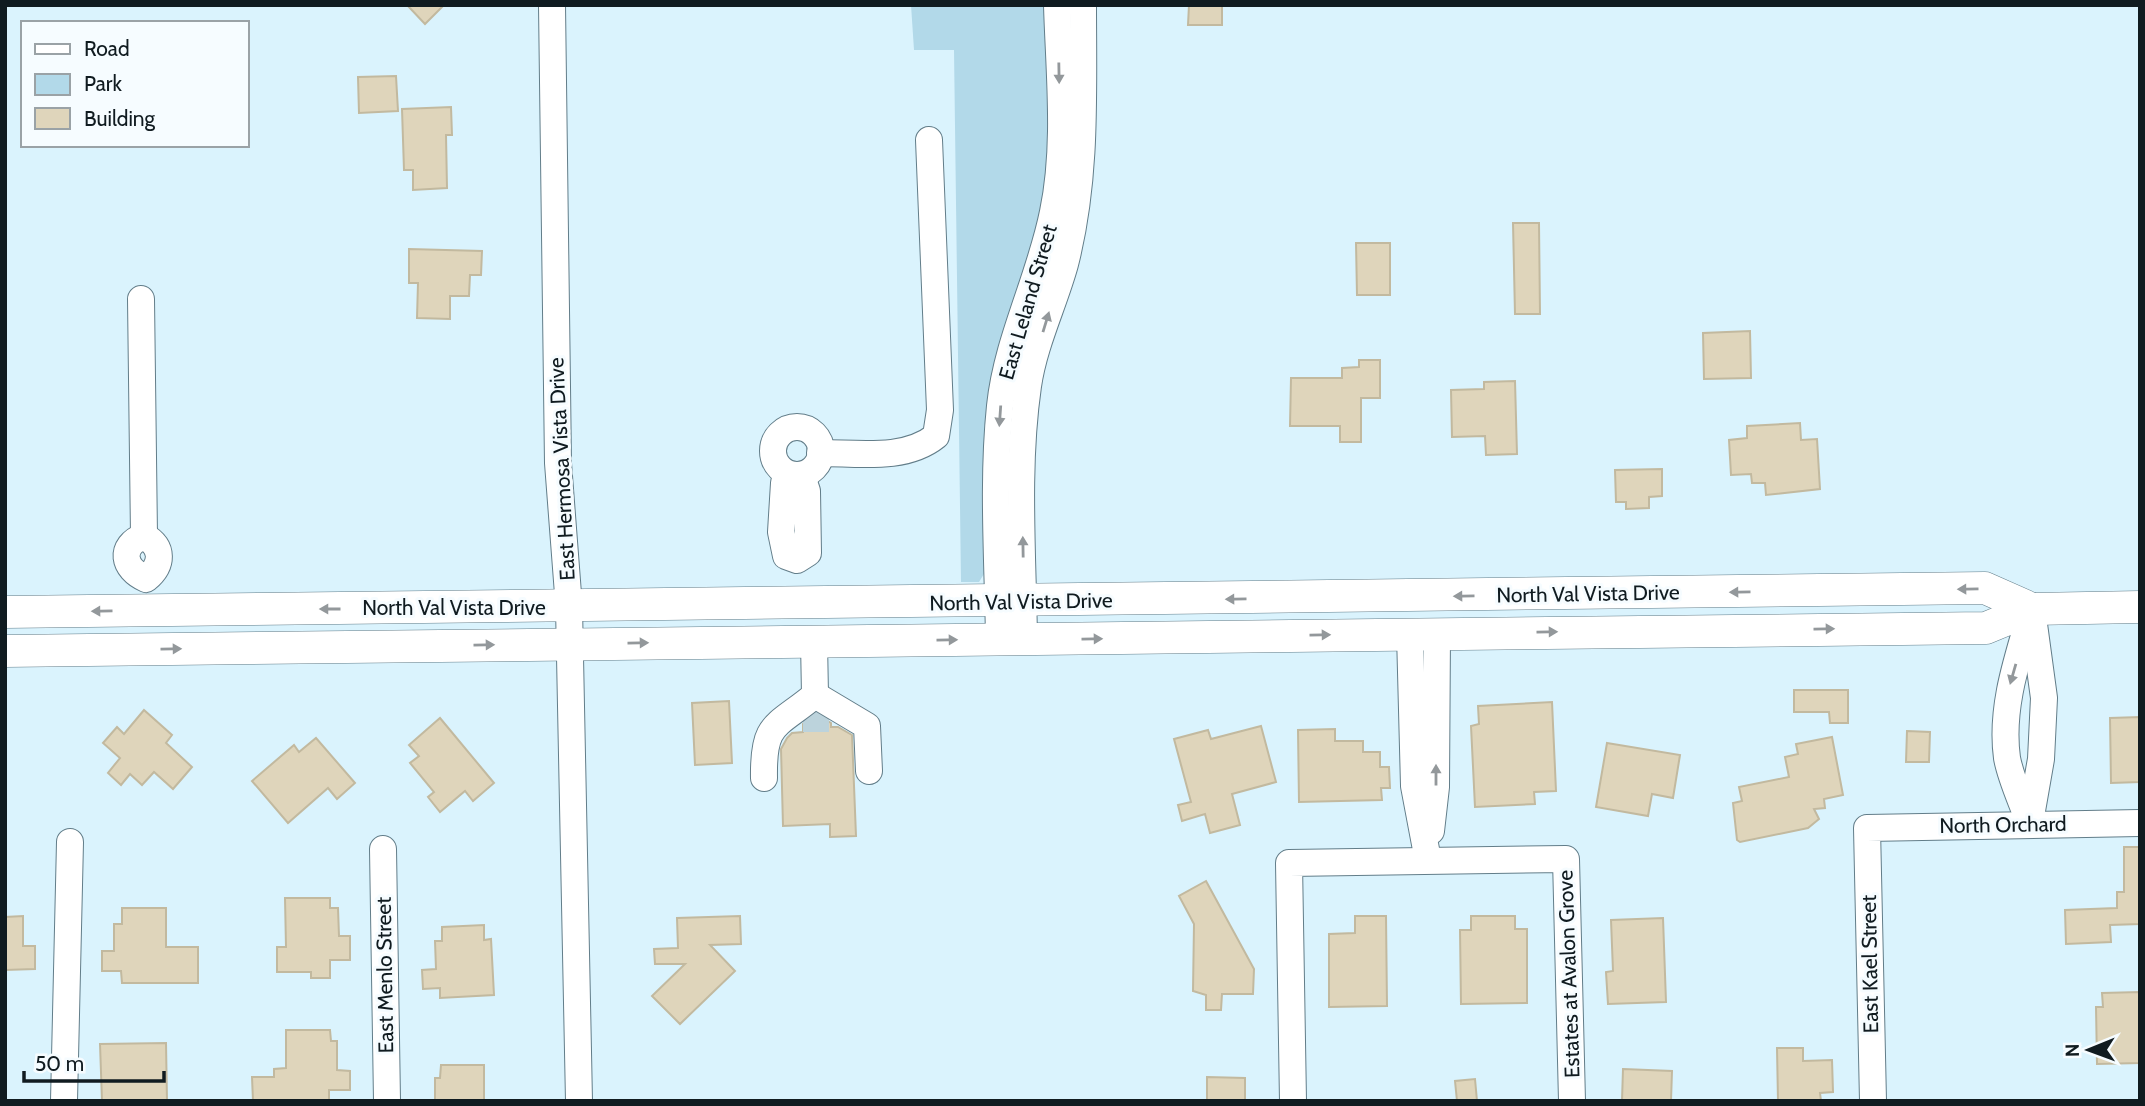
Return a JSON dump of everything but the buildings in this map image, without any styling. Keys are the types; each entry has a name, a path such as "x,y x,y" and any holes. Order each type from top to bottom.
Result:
{"main road":[{"name":"North Val Vista Drive","path":"5,612 1011,602 1985,588 2032,609"},
{"name":"North Val Vista Drive","path":"5,651 1986,628 2032,609 2140,607"}],"street":[{"name":"East Hermosa Vista Drive","path":"552,5 558,463 569,607 579,1101"},
{"name":"East Leland Street","path":"1012,640 997,451 1000,405 1007,363 1053,211 1059,148 1057,5"},
{"name":"East Leland Street","path":"1011,602 1029,382 1065,264 1082,161 1083,5"},
{"path":"820,453 898,452 922,447 936,436 940,410 929,140"},
{"path":"141,299 144,536 132,541 127,550 127,563 134,574 146,579 146,610"},
{"path":"794,475 813,469 820,453 818,441 808,430 793,428 780,435 773,449 774,457 783,471 804,482 807,491 808,553 797,560 798,604"},
{"path":"2030,825 2007,758 2008,691 2032,609"},
{"path":"2030,825 2044,698 2032,609"},
{"path":"1424,634 1424,709 1414,786 1428,860"},
{"path":"764,778 764,746 772,726 798,716 815,695 814,642"},
{"path":"815,695 838,716 867,726 869,771"},
{"path":"2008,721 2043,722"},
{"name":"North Orchard","path":"1867,828 2140,823"},
{"name":"East Kael Street","path":"1867,828 1874,1101"},
{"path":"64,1101 70,842"},
{"name":"East Menlo Street","path":"383,849 387,1101"},
{"name":"Estates at Avalon Grove","path":"1293,1101 1289,863 1566,859 1572,1101"}],"green space":[{"path":"911,5 1045,5 1048,149 1043,204 992,381 984,429 987,569 979,582 961,582 954,50 914,50"}],"tunnel":[{"path":"803,719 831,719"}]}
